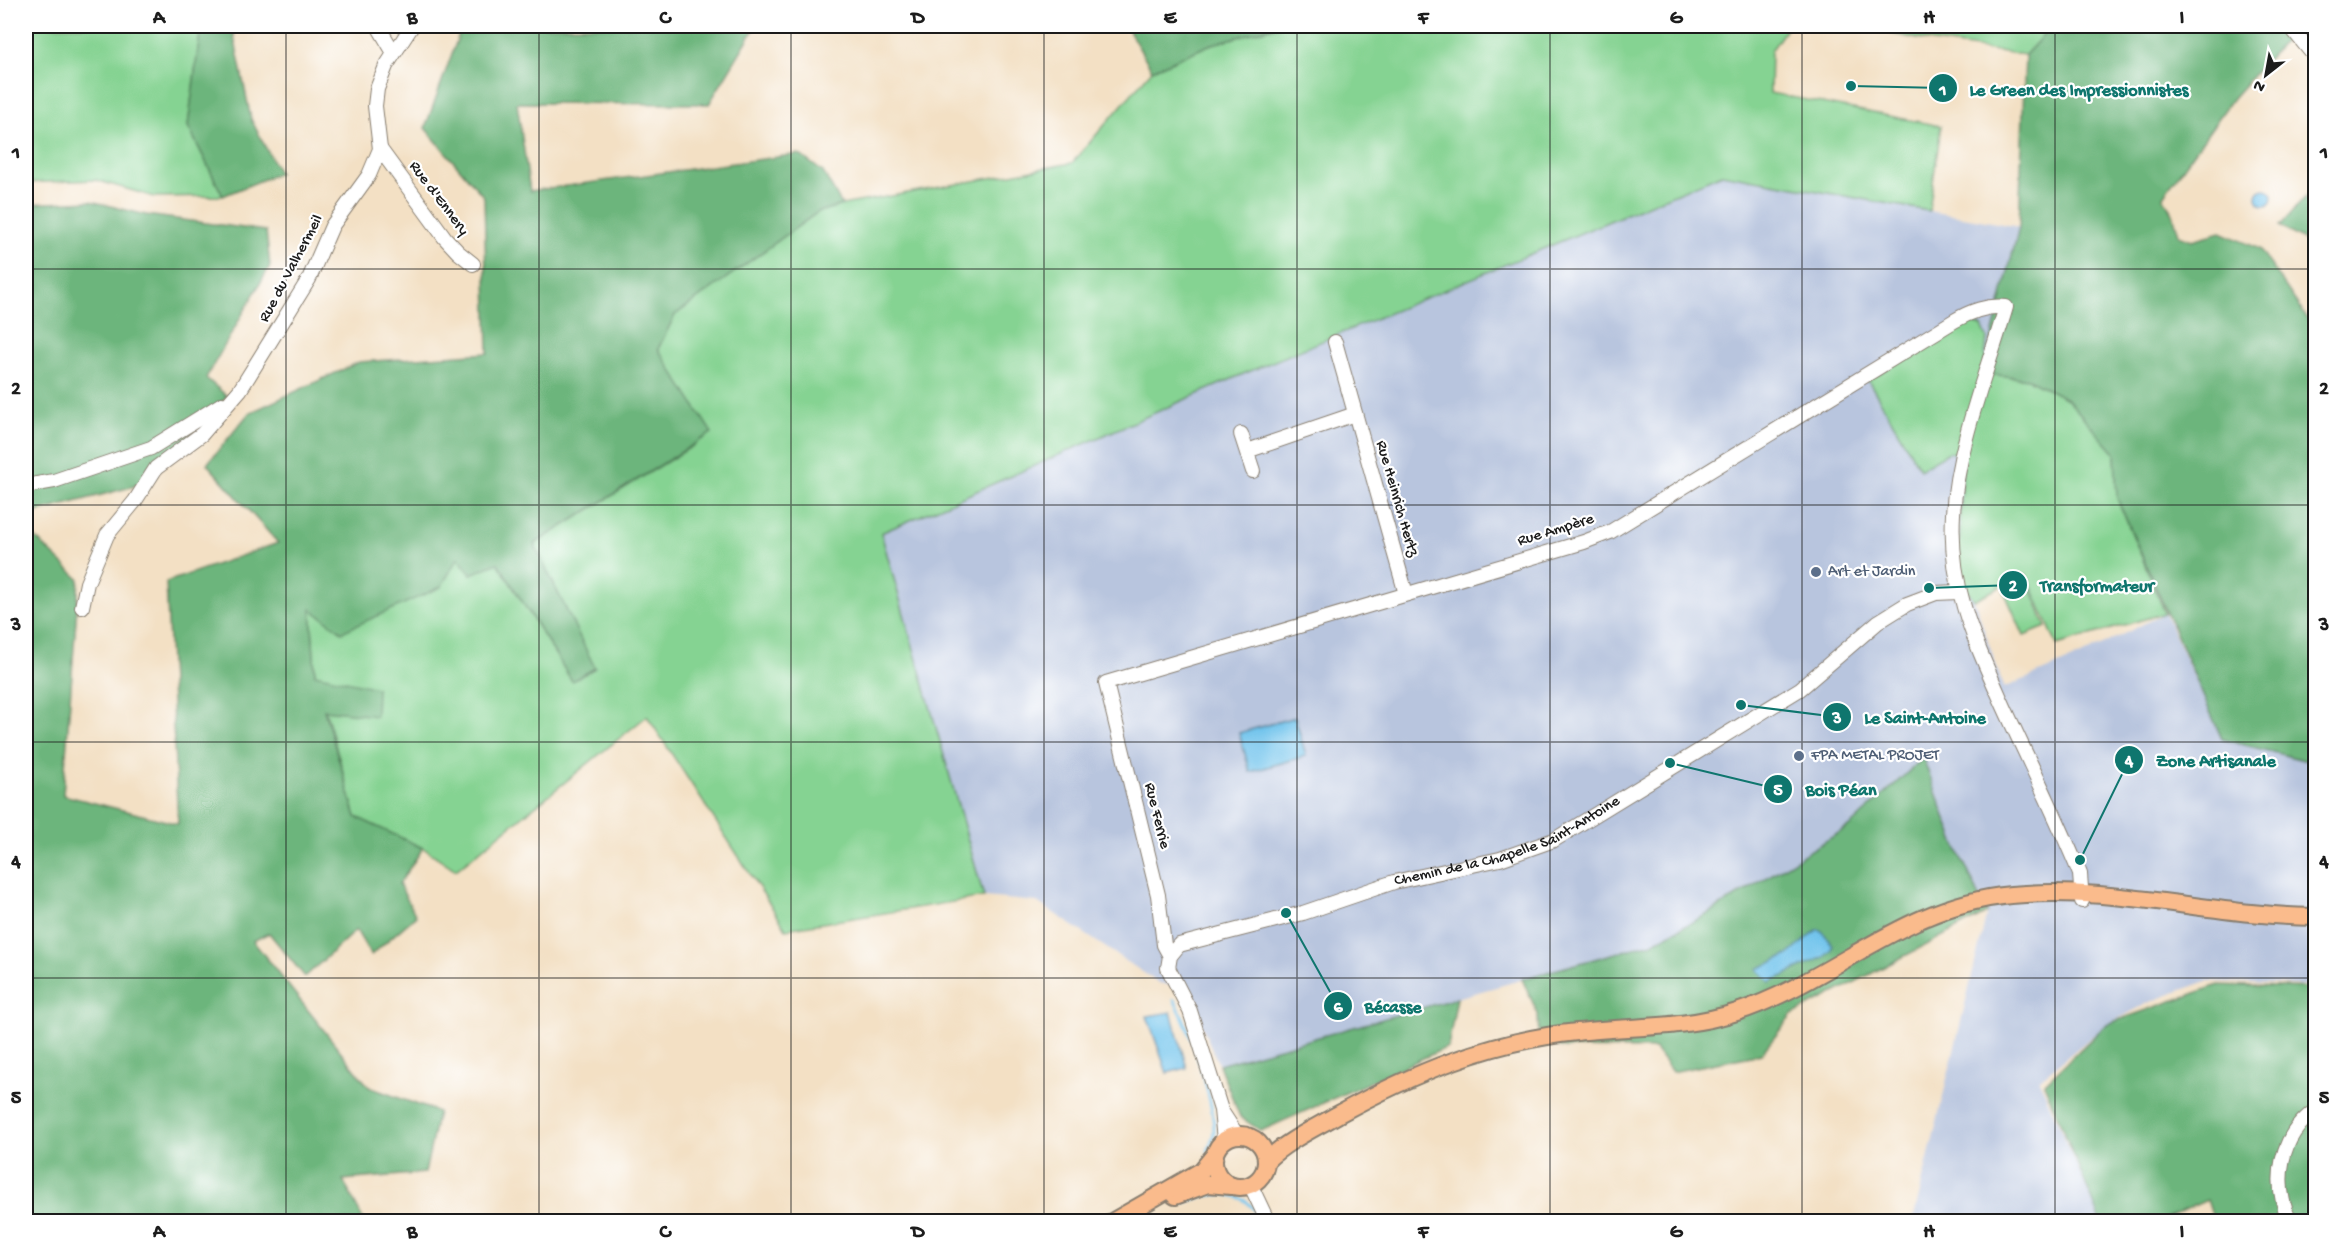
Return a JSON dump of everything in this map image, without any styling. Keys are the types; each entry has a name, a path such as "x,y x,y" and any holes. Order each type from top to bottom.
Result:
{"main road":[{"path":"2082,897 2265,922 2316,926"},
{"path":"1259,1143 1365,1100 1436,1067 1505,1043 1578,1031 1680,1024 1737,1012 1787,991 1908,924 1959,907 2082,897 2316,917"},
{"path":"1119,1221 1201,1186 1215,1184 1251,1186 1263,1175 1267,1160 1280,1147 1365,1100"},
{"path":"1112,1221 1196,1175 1206,1168 1226,1143 1246,1136 1259,1143 1267,1160"},
{"path":"1226,1143 1214,1161 1217,1174 1231,1186"}],"street":[{"path":"378,26 394,53"},
{"path":"380,149 375,106 377,89 394,53 412,26"},
{"path":"2290,26 2316,58"},
{"name":"Rue d'Ennery","path":"380,149 446,238 473,264"},
{"name":"Rue du Valhermeil","path":"82,607 87,583 106,535 135,501 156,468 202,434 237,394 288,316 309,279 332,226 369,175 380,149"},
{"name":"Rue Ampère","path":"1106,683 1584,542 1610,532 1968,313 1993,306 2007,307 1963,455 1954,503 1952,540 1959,592"},
{"name":"Rue Heinrich Hertz","path":"1335,342 1406,594"},
{"name":"Rue du Valhermeil","path":"26,486 54,481 151,448 237,394"},
{"path":"1247,451 1355,414"},
{"path":"1241,434 1253,471"},
{"path":"1959,592 1980,655 2080,874 2082,897"},
{"name":"Chemin de la Chapelle Saint-Antoine","path":"1170,956 1181,944 1303,913 1394,882 1500,859 1554,840 1588,822 1800,689 1878,622 1907,604 1936,594 1959,592"},
{"name":"Rue Ferrie","path":"1106,683 1158,895 1164,945 1170,956"},
{"path":"1170,956 1169,972 1190,1011 1221,1110 1226,1143"},
{"path":"2290,1221 2281,1193 2281,1162 2295,1129 2316,1110"},
{"path":"1251,1186 1268,1221"}],"shaded area":[{"path":"1722,174 2019,227 1963,455 1958,576 1974,600 2004,688 2086,653 2165,613 2222,739 2315,763 2315,986 2207,981 2152,1001 2106,1025 2039,1080 2101,1221 1913,1221 1987,913 1956,845 1922,759 1850,826 1706,915 1652,943 1219,1065 1186,989 1159,983 1037,902 984,897 881,533 1241,375"}],"green space":[{"path":"26,26 201,26 188,126 223,196 154,197 96,180 26,183"},
{"path":"201,26 232,26 251,119 279,173 223,196 188,126"},
{"path":"462,26 756,26 709,104 517,103 530,191 799,154 823,172 842,205 818,212 675,315 658,349 712,433 534,544 595,668 572,681 498,563 471,574 458,558 441,587 342,632 311,609 315,674 377,688 376,716 324,710 356,817 423,848 399,884 416,916 371,955 356,930 305,977 269,933 253,941 369,1087 438,1112 425,1173 343,1180 364,1221 26,1221 26,529 79,579 63,795 178,824 166,582 278,543 207,464 249,413 359,362 488,353 484,197 425,128"},
{"path":"1126,26 1277,26 1209,45 1152,70"},
{"path":"1277,26 1788,26 1771,51 1770,93 1941,126 1929,211 1722,174 1241,375 881,533 984,897 786,929 647,716 456,870 423,848 356,817 315,674 311,608 342,632 458,558 498,563 572,681 594,668 534,544 696,444 658,349 675,315 818,212 842,205 1072,163 1152,70 1209,45"},
{"path":"1852,26 2052,26 2025,55 1934,42"},
{"path":"2052,26 2293,26 2286,39 2233,98 2163,196 2174,217 2179,235 2192,240 2221,232 2260,249 2315,330 2315,763 2222,739 2117,498 2115,453 2067,399 2029,379 1983,373 2019,227 2025,55"},
{"path":"2315,186 2315,248 2280,226"},
{"path":"91,201 146,215 266,231 270,266 206,378 227,396 188,438 135,486 26,515 26,204"},
{"path":"1970,322 1982,326 1987,338 1983,373 2029,379 2067,399 2115,453 2117,498 2165,613 2057,645 2026,574 1974,600 1958,576 1963,455 1949,452 1920,469 1868,380 1961,323"},
{"path":"2028,580 2046,627 2024,636 2004,591"},
{"path":"1923,758 1956,845 1987,913 1792,1015 1761,1054 1672,1072 1655,1049 1565,1048 1539,1041 1538,1014 1522,979 1652,943 1706,915 1850,826"},
{"path":"2218,985 2315,988 2315,1221 2214,1221 2207,1200 2160,1221 2101,1221 2044,1084 2107,1024"},
{"path":"1457,998 1448,1047 1261,1131 1240,1117 1219,1065"}],"water":[{"path":"2265,189 2273,197 2265,205 2257,197"},
{"path":"1295,717 1306,756 1250,772 1239,733"},
{"path":"1818,929 1833,945 1832,950 1824,957 1770,982 1757,969 1788,955"},
{"path":"1171,1012 1187,1068 1167,1073 1147,1016"}],"waterway":[{"path":"1174,1000 1193,1044 1210,1101 1214,1130 1207,1152"},
{"path":"1182,1203 1211,1195 1231,1195 1241,1198 1256,1212"}],"place":[{"name":"Le Green des Impressionnistes","path":"1851,86"},
{"name":"Art et Jardin","path":"1816,572"},
{"name":"Transformateur","path":"1929,588"},
{"name":"Le Saint-Antoine","path":"1741,705"},
{"name":"FPA METAL PROJET","path":"1799,756"},
{"name":"Bois Péan","path":"1670,763"},
{"name":"Zone Artisanale","path":"2080,860"},
{"name":"Bécasse","path":"1286,913"}]}
